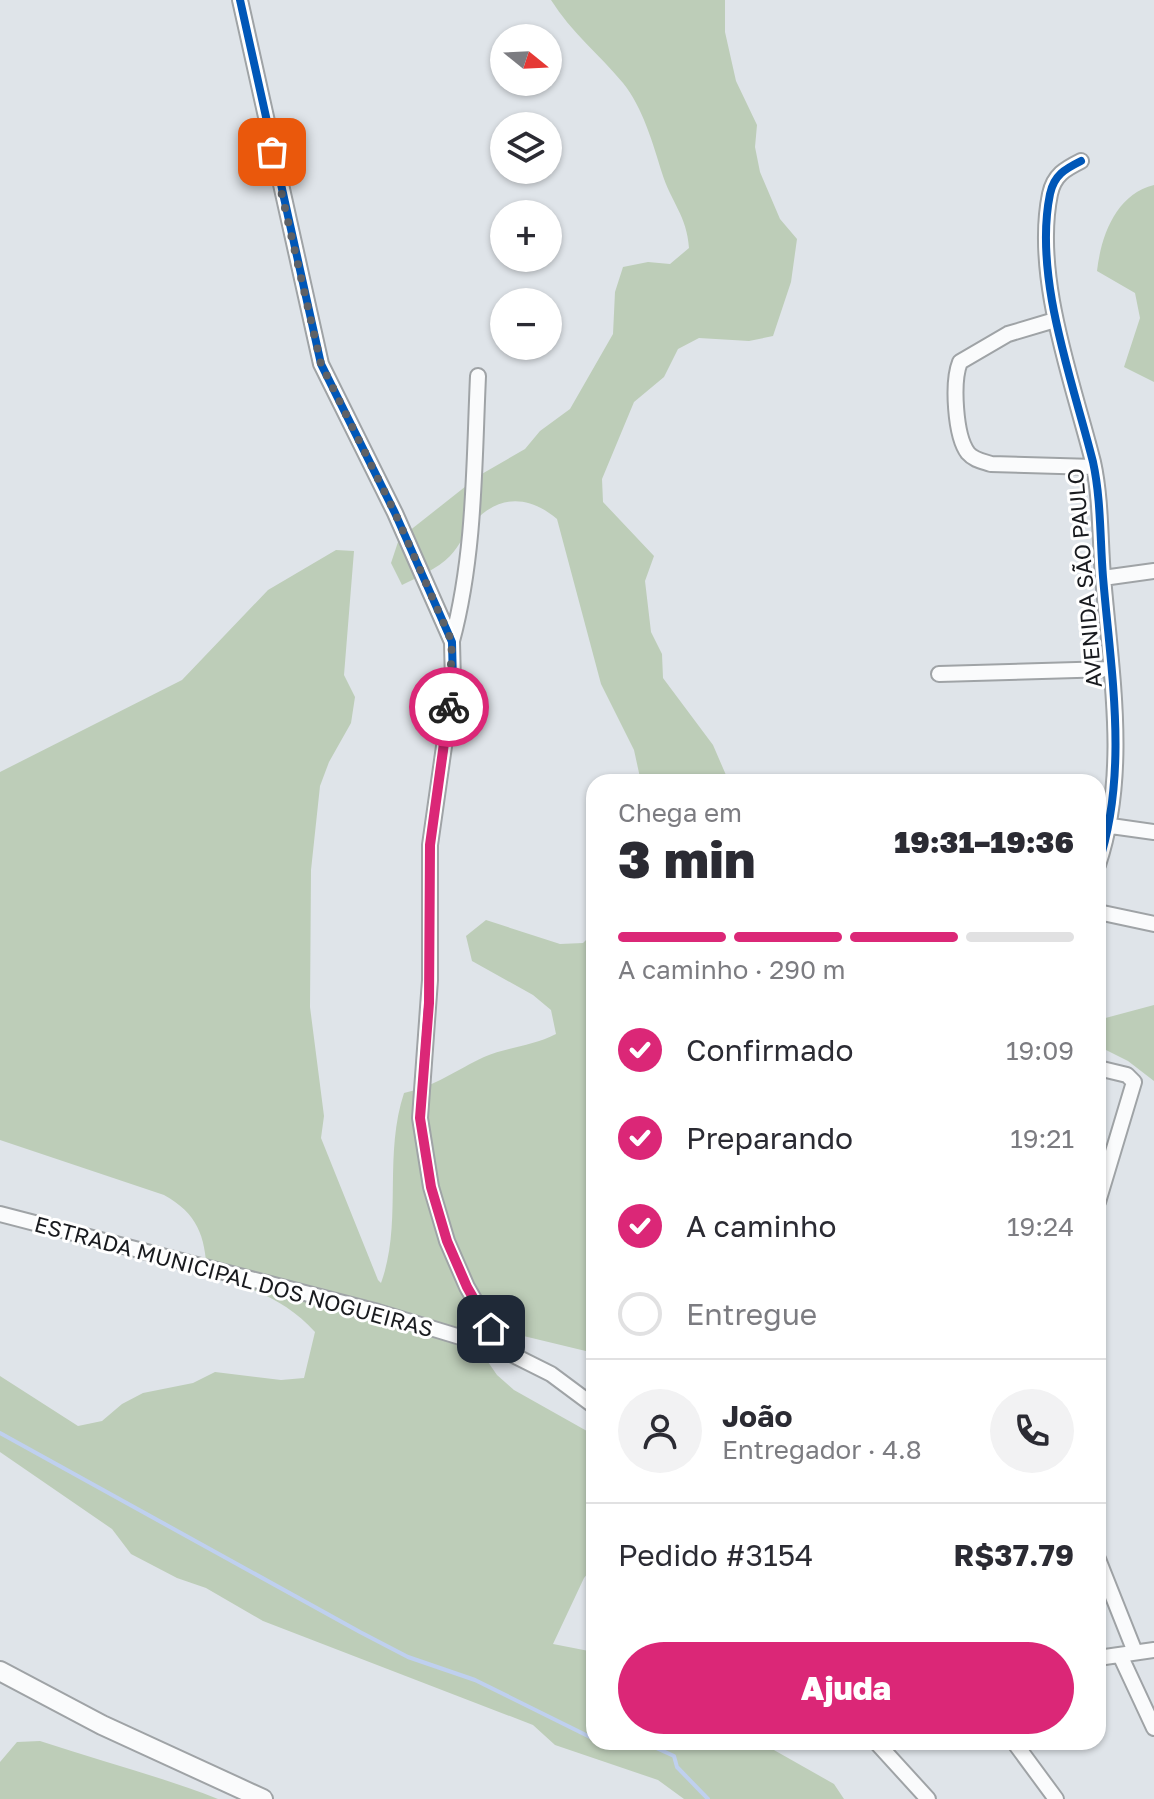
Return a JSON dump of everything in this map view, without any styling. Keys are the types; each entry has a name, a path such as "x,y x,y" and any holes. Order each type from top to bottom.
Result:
{"main road":[{"path":"0,1671 102,1725 263,1799"}],"street":[{"path":"240,0 321,364 401,526 452,642"},
{"name":"AVENIDA SÃO PAULO","path":"1081,161 1059,173 1050,193 1048,238 1055,320 1094,467 1117,763 1111,826 1106,841"},
{"path":"1055,320 1008,334 960,362 956,408 965,449 977,460 991,464 1094,467"},
{"path":"478,376 469,550 463,599 452,642 453,683 430,845 430,980 420,1118 431,1187 447,1241 467,1287 503,1350"},
{"path":"1103,578 1154,571"},
{"path":"939,674 1111,669"},
{"path":"1111,826 1154,832"},
{"path":"1106,914 1154,924"},
{"path":"1106,1070 1127,1075 1134,1082 1106,1177"},
{"name":"ESTRADA MUNICIPAL DOS NOGUEIRAS","path":"0,1214 378,1312 503,1350 551,1374 586,1400"},
{"path":"1106,1585 1154,1728"},
{"path":"1106,1657 1154,1650"},
{"path":"883,1750 928,1799"},
{"path":"1020,1750 1056,1799"}],"green space":[{"path":"551,0 725,0 725,32 736,81 757,125 755,147 760,172 780,219 797,239 791,282 773,336 749,341 699,338 678,349 664,377 634,402 602,479 603,502 654,556 645,581 651,632 662,654 663,678 713,745 726,774 639,774 634,750 601,684 557,519 547,511 526,502 505,502 495,506 475,521 445,561 402,585 391,563 399,539 480,475 525,449 540,431 570,409 613,334 615,292 623,267 648,262 670,264 689,248 682,218 636,104 623,83"},
{"path":"1154,185 1154,382 1124,367 1140,318 1135,293 1097,271 1102,244 1120,207 1130,197"},
{"path":"336,550 354,551 344,675 355,697 351,723 329,762 320,786 311,870 310,1007 324,1116 321,1138 381,1283 391,1237 395,1141 404,1093 436,1082 484,1057 556,1034 551,1010 533,995 472,961 466,936 486,920 560,944 583,943 586,940 586,1351 494,1329 479,1349 497,1375 514,1390 586,1430 586,1576 553,1644 586,1650 586,1750 774,1750 834,1784 844,1799 684,1799 658,1780 555,1745 533,1725 263,1621 206,1588 177,1578 131,1554 112,1529 0,1452 0,1376 78,1426 102,1421 122,1404 143,1393 193,1383 215,1372 281,1380 304,1378 315,1332 279,1303 252,1289 207,1273 198,1227 176,1202 164,1195 0,1140 0,772 182,680 268,590"},
{"path":"1154,1005 1154,1081 1128,1061 1106,1050 1106,1018"},
{"path":"40,1741 218,1799 0,1799 0,1762 17,1742"}],"waterway":[{"path":"0,1433 408,1657 475,1680 586,1735"},
{"path":"661,1750 674,1756 677,1767 708,1799"}],"cycle path":[{"path":"240,0 321,364 395,513 452,642 453,683 430,845 430,980 420,1118 431,1187 447,1241 467,1287 503,1350"},
{"path":"1081,161 1061,173 1052,187 1046,226 1047,260 1058,329 1093,462 1099,504 1115,722 1113,794 1106,834"}],"way so far":[{"path":"272,152 321,364 395,513 452,642 453,683 449,707"}],"route":[{"path":"449,707 430,845 430,980 420,1118 431,1187 447,1241 467,1287 491,1329"}]}
